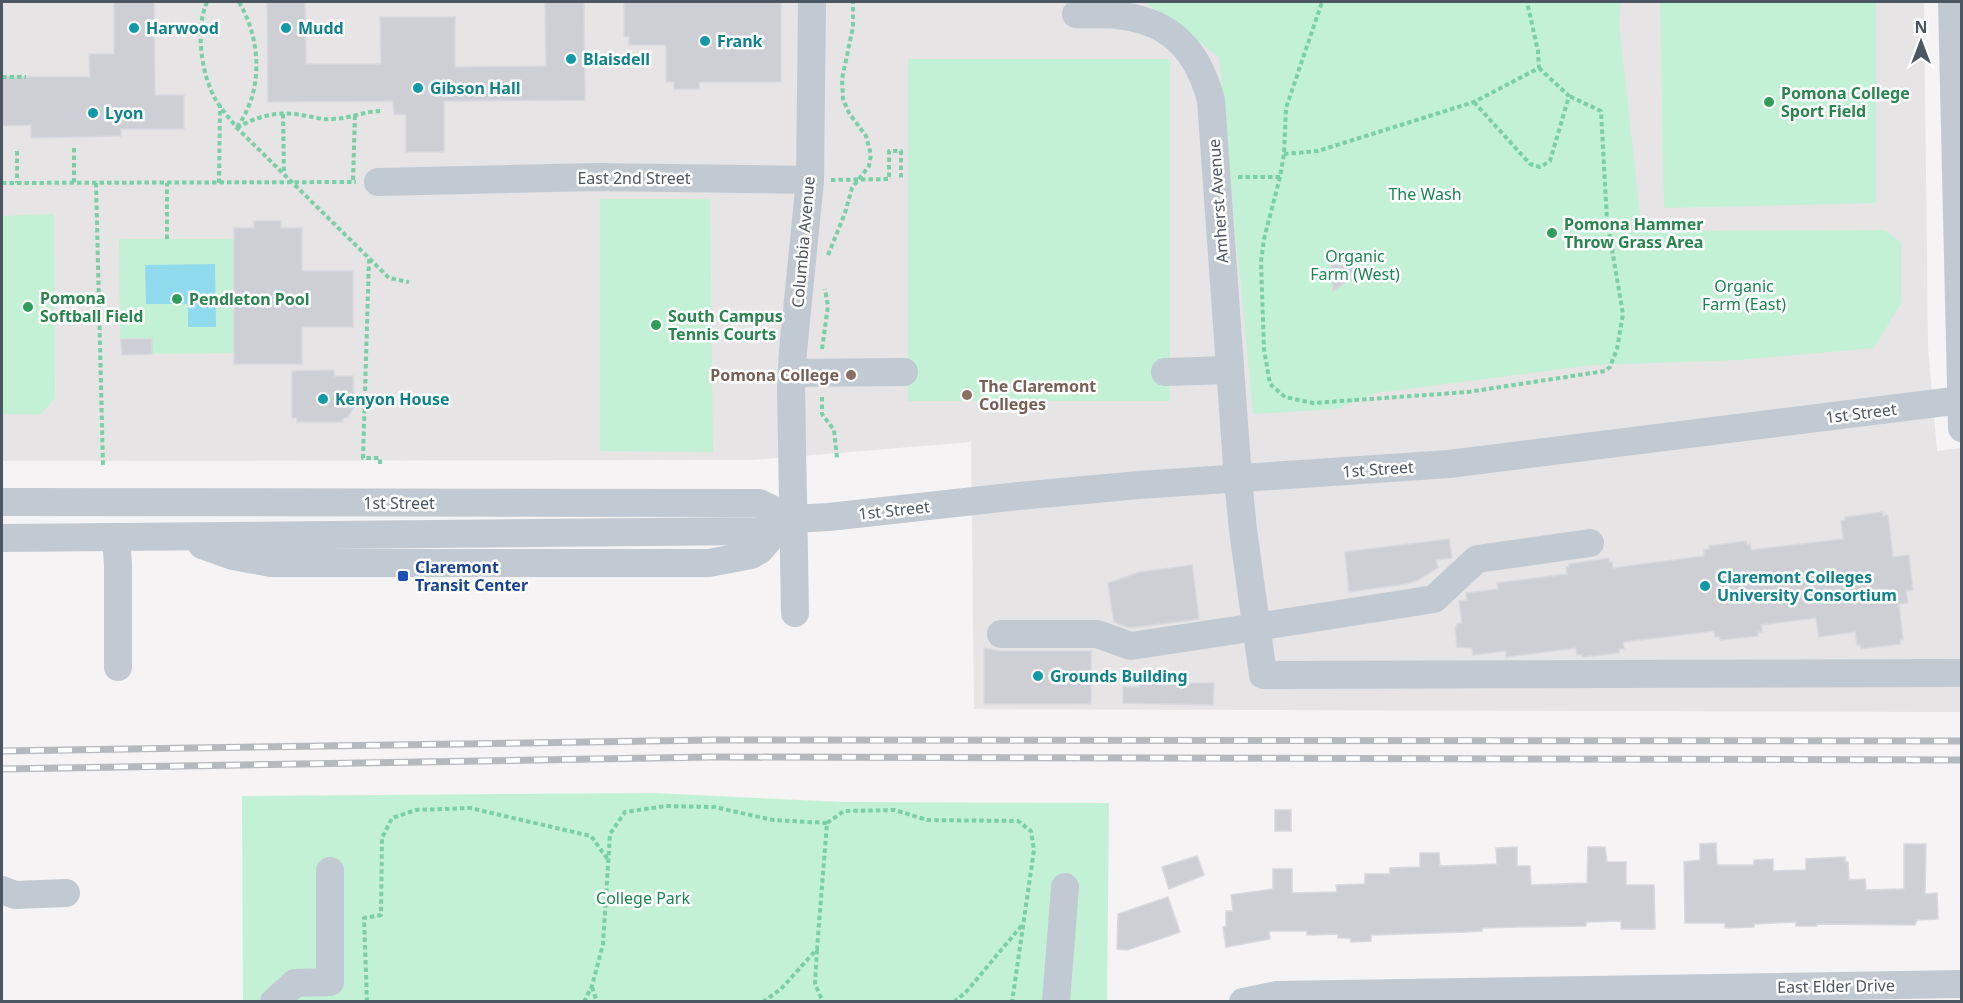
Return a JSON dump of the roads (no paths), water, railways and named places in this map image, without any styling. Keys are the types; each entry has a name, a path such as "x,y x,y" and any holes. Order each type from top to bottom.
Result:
{"street":[{"name":"Columbia Avenue","path":"795,613 788,521 792,374 810,180 812,2"},
{"path":"1952,2 1962,428"},
{"name":"Amherst Avenue","path":"1076,14 1121,15 1142,19 1161,27 1195,57 1205,78 1211,100 1238,479 1263,675 1962,673"},
{"name":"East 2nd Street","path":"365,182 595,177 810,180"},
{"path":"1165,372 1230,370"},
{"path":"792,374 904,372"},
{"name":"1st Street","path":"2,538 760,531 788,521 1019,496 1449,464 1961,400"},
{"name":"1st Street","path":"2,502 759,503 788,521"},
{"path":"116,538 118,667"},
{"path":"1001,634 1097,634 1131,646 1256,627 1434,599 1477,559 1590,543"},
{"path":"274,1002 295,983 330,982 330,871"},
{"path":"1056,1002 1065,887"},
{"path":"2,890 15,895 66,893"},
{"name":"East Elder Drive","path":"1243,1002 1289,995 1962,984"}],"water":[{"path":"215,264 216,327 188,327 188,304 146,304 145,265"}],"railway":[{"path":"2,751 713,740 1962,741"},
{"path":"2,769 711,757 1962,760"}],"place":[{"name":"Harwood","path":"134,28"},
{"name":"Mudd","path":"286,28"},
{"name":"Frank","path":"705,41"},
{"name":"Blaisdell","path":"571,59"},
{"name":"Gibson Hall","path":"418,88"},
{"name":"Pomona College Sport Field","path":"1769,102"},
{"name":"Lyon","path":"93,113"},
{"name":"Pomona Hammer Throw Grass Area","path":"1552,233"},
{"name":"Pendleton Pool","path":"177,299"},
{"name":"Pomona Softball Field","path":"28,307"},
{"name":"South Campus Tennis Courts","path":"656,325"},
{"name":"Pomona College","path":"851,375"},
{"name":"The Claremont Colleges","path":"967,395"},
{"name":"Kenyon House","path":"323,399"},
{"name":"Claremont Transit Center","path":"403,576"},
{"name":"Claremont Colleges University Consortium","path":"1705,586"},
{"name":"Grounds Building","path":"1038,676"}],"park label":[{"name":"The Wash","path":"1425,194"},
{"name":"Organic Farm (West)","path":"1355,265"},
{"name":"Organic Farm (East)","path":"1744,295"},
{"name":"College Park","path":"643,898"}]}
